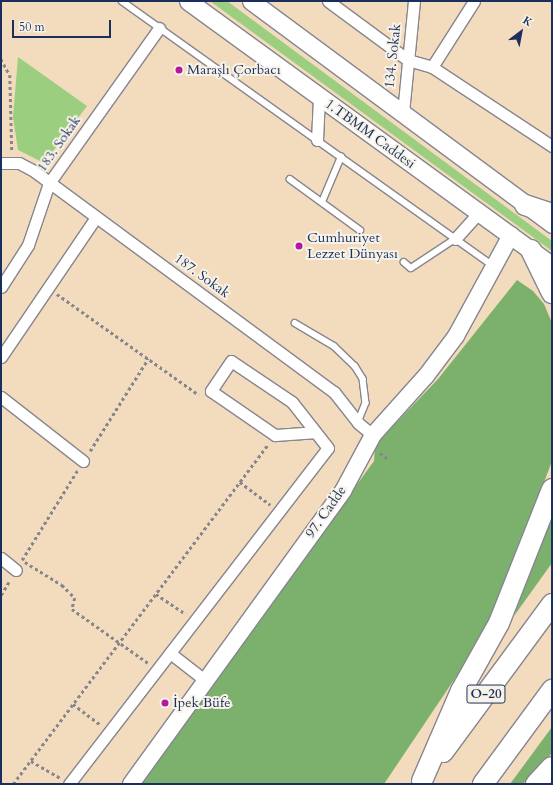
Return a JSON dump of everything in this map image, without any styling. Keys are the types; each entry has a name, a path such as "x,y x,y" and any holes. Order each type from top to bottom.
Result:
{"highway":[{"path":"525,205 552,214"},
{"path":"531,250 552,293"},
{"path":"421,783 461,691 499,623 552,489"},
{"name":"O-20","path":"421,783 552,604"},
{"path":"483,784 552,690"},
{"path":"536,784 552,768"}],"main road":[{"name":"1.TBMM Caddesi","path":"188,1 552,265"},
{"path":"250,1 552,224"}],"street":[{"path":"328,1 408,60 432,67 552,146"},
{"name":"134. Sokak","path":"403,113 414,1"},
{"path":"432,67 474,1"},
{"name":"183. Sokak","path":"1,286 28,245 49,183 159,28"},
{"path":"317,140 319,97"},
{"name":"187. Sokak","path":"6,162 27,166 334,392 358,424 373,435"},
{"path":"455,239 479,212"},
{"path":"1,357 96,217"},
{"name":"97. Cadde","path":"131,784 342,491 373,435 426,376 456,336 511,235"},
{"path":"69,784 328,448 292,402 231,361 211,391 275,435 314,432"},
{"path":"1,397 83,461"},
{"path":"1,558 16,570"},
{"path":"170,653 206,681"}],"lane":[{"path":"122,1 493,266"},
{"path":"322,202 340,158"},
{"path":"290,179 360,230"},
{"path":"404,262 411,268 455,239"},
{"path":"295,323 334,346 355,366 363,379 366,404 358,424"}],"path":[{"path":"1,58 10,75 10,104 14,145 6,162"},
{"path":"48,287 205,399 211,391"},
{"path":"1,595 148,358"},
{"path":"14,784 275,435"},
{"path":"240,482 279,512"},
{"path":"22,560 62,584 75,598 72,609 157,669"},
{"path":"156,594 195,620"},
{"path":"73,704 110,731"},
{"path":"31,761 69,784"}],"green space":[{"path":"210,1 227,1 552,241 552,251"},
{"path":"18,57 87,106 44,163 18,150 13,117"},
{"path":"517,280 533,291 544,304 552,323 552,461 498,605 480,641 384,784 139,784 374,461 375,445 438,379"},
{"path":"552,510 552,563 514,616 548,523"},
{"path":"552,727 552,753 523,784 510,784"}],"place":[{"name":"Maraşlı Çorbacı","path":"179,70"},
{"name":"Cumhuriyet Lezzet Dünyası","path":"299,246"},
{"name":"İpek Büfe","path":"165,703"}]}
